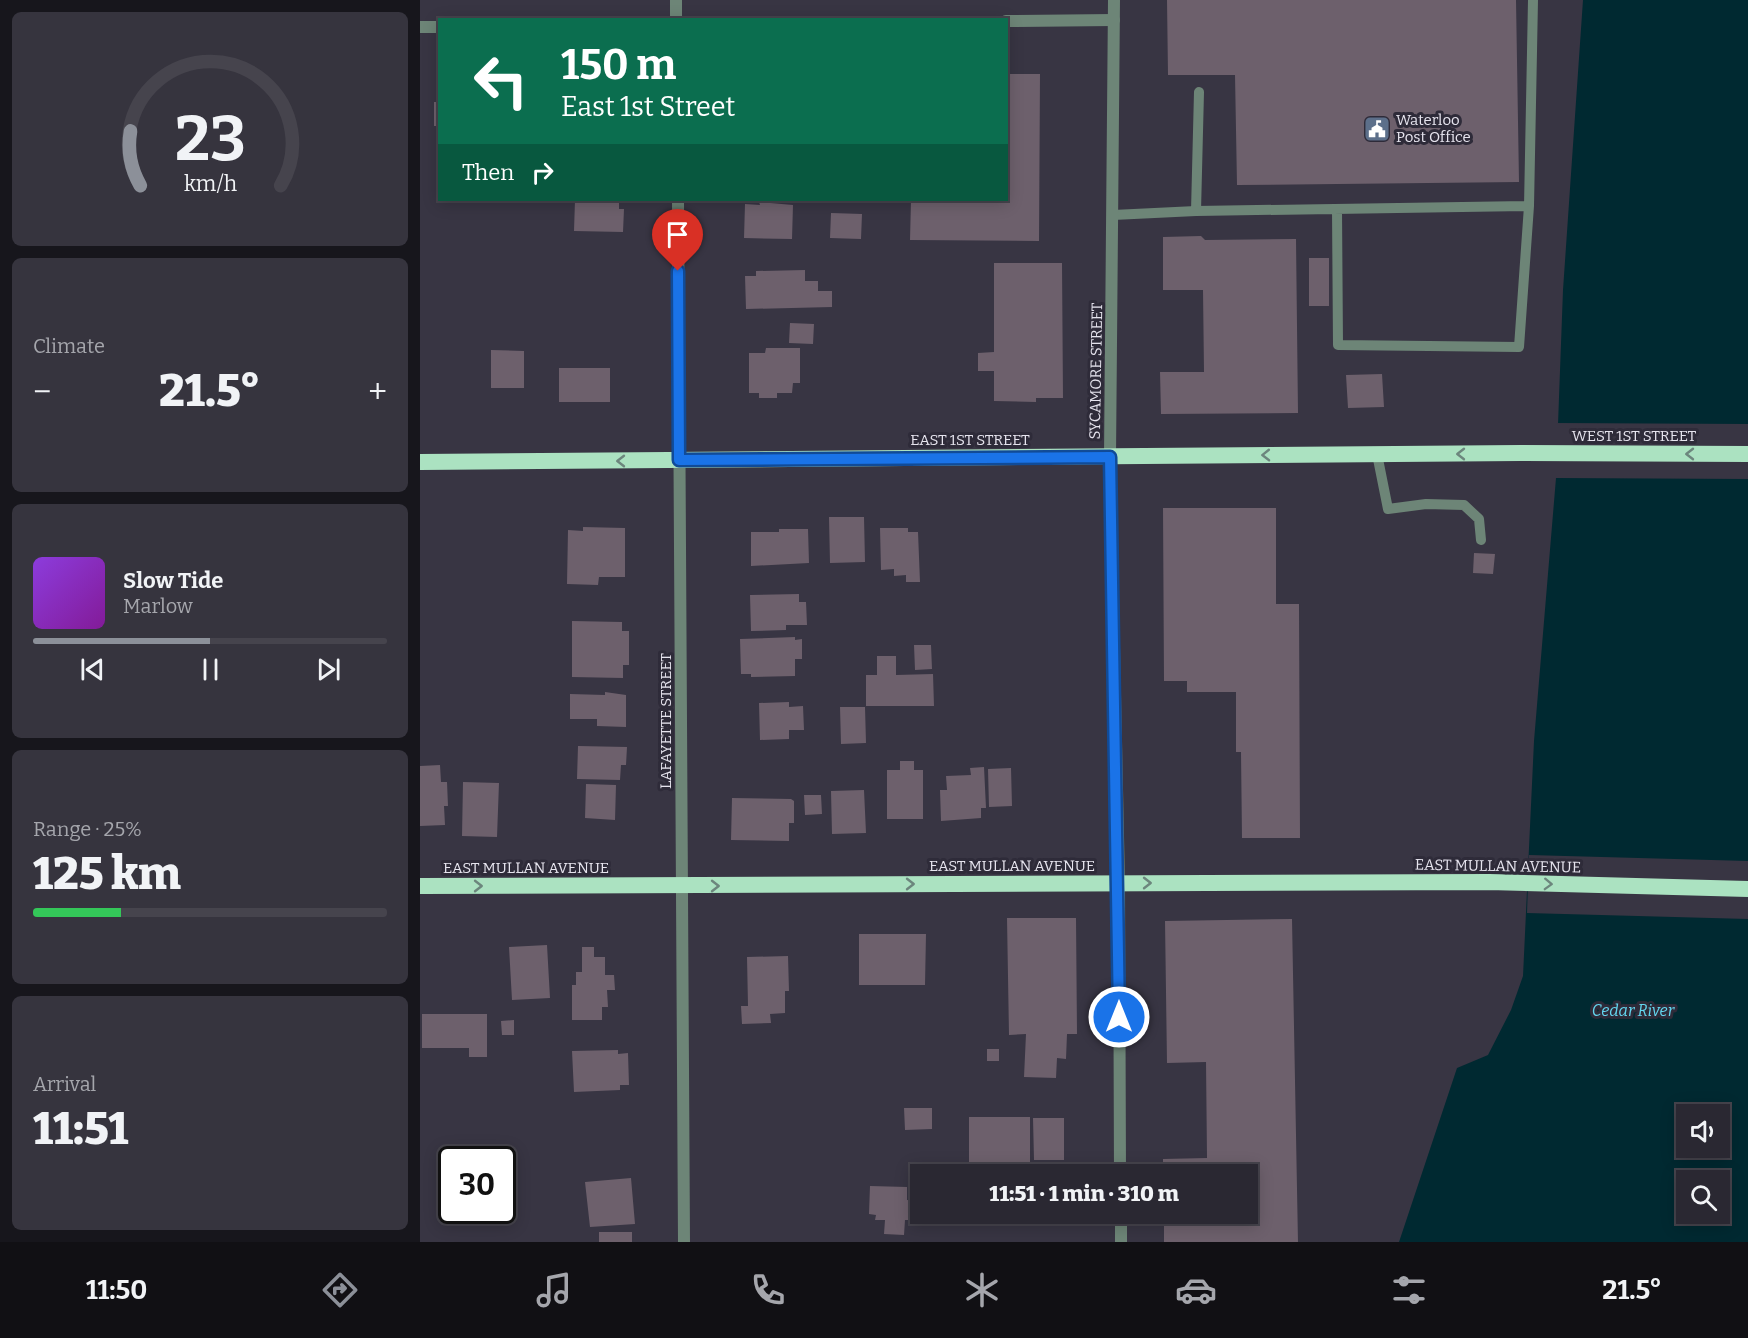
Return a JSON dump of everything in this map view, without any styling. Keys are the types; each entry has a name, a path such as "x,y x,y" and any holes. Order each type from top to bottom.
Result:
{"highway":[{"name":"EAST 1ST STREET","path":"420,462 1520,453"},
{"name":"WEST 1ST STREET","path":"1520,453 1748,454"},
{"name":"EAST MULLAN AVENUE","path":"420,886 1489,882 1748,889"}],"street":[{"path":"676,0 676,18"},
{"name":"SYCAMORE STREET","path":"1114,0 1110,457 1119,883 1120,1164"},
{"path":"1008,21 1114,20"},
{"path":"420,27 438,27"},
{"name":"LAFAYETTE STREET","path":"678,201 684,1242"},
{"path":"1121,1224 1121,1242"}],"lane":[{"path":"1337,210 1338,345 1519,347 1529,206 1533,0"},
{"path":"1196,211 1199,92"},
{"path":"1113,215 1196,211 1529,206"},
{"path":"1377,454 1388,509 1426,504 1464,505 1479,519 1481,540"}],"water":[{"name":"Cedar River","path":"1583,0 1748,0 1748,1242 1399,1242 1457,1068 1488,1055 1511,1010 1523,976 1534,741 1556,478 1563,290"}],"pier":[{"path":"1556,423 1748,424 1748,479 1556,478"},
{"path":"1529,855 1748,861 1748,919 1527,913"}],"building":[{"name":"Waterloo Post Office","path":"1167,0 1516,0 1519,182 1237,185 1235,75 1168,75"},
{"path":"1008,74 1040,74 1039,241 910,240 911,201 1008,201"},
{"path":"434,102 438,102 438,126 434,126"},
{"path":"575,201 619,201 619,209 624,209 623,232 574,231"},
{"path":"759,202 793,205 792,239 744,238 745,204 760,205"},
{"path":"831,213 862,214 861,239 830,238"},
{"path":"1201,236 1205,240 1296,239 1298,413 1161,414 1160,372 1204,372 1203,290 1163,290 1163,237"},
{"path":"1309,258 1329,258 1329,306 1309,306"},
{"path":"994,263 1062,263 1063,398 1036,398 1036,402 994,401 994,371 978,371 978,353 994,352"},
{"path":"805,270 805,281 818,281 818,291 832,291 832,307 746,309 745,276 756,276 756,271"},
{"path":"790,323 814,324 813,344 789,343"},
{"path":"766,348 800,348 800,383 793,383 792,393 777,393 777,398 759,398 759,393 749,393 749,353 765,353"},
{"path":"491,350 524,351 524,388 491,388"},
{"path":"559,368 610,368 610,402 559,402"},
{"path":"1382,374 1384,407 1348,408 1346,375"},
{"path":"1163,508 1276,508 1276,604 1299,604 1300,838 1242,838 1241,752 1236,752 1236,692 1187,692 1187,681 1164,681"},
{"path":"829,517 864,517 865,562 830,563"},
{"path":"583,527 625,528 625,577 599,577 598,585 567,584 568,530 583,531"},
{"path":"880,528 908,528 908,532 918,532 920,582 906,582 906,575 894,576 894,569 881,570"},
{"path":"779,529 808,529 809,563 751,566 751,532 779,532"},
{"path":"1474,553 1495,554 1493,574 1473,573"},
{"path":"799,594 799,602 806,602 807,625 786,625 786,630 751,631 750,595"},
{"path":"572,621 622,622 622,631 629,631 629,665 623,665 623,678 572,677"},
{"path":"795,637 795,640 802,639 802,659 795,659 795,676 751,677 751,674 741,674 740,639"},
{"path":"914,645 931,645 932,669 915,670"},
{"path":"877,656 896,656 896,675 933,674 934,706 866,706 866,675 877,675"},
{"path":"605,692 626,695 626,727 597,726 597,719 570,719 570,694 605,695"},
{"path":"789,702 789,707 803,706 804,730 789,730 789,739 760,740 759,703"},
{"path":"840,707 865,707 866,743 841,744"},
{"path":"578,746 627,747 626,765 621,765 620,780 577,779"},
{"path":"900,761 914,761 914,770 923,770 923,819 887,819 887,770 900,770"},
{"path":"440,765 441,782 447,782 448,806 444,806 445,825 420,826 420,766"},
{"path":"984,767 986,808 981,808 981,818 941,821 940,790 947,790 946,776 971,775 970,768"},
{"path":"1011,768 1012,806 989,807 988,769"},
{"path":"463,782 499,783 497,837 462,836"},
{"path":"586,784 616,785 615,820 585,818"},
{"path":"864,790 866,833 832,834 831,791"},
{"path":"804,795 821,795 822,814 805,815"},
{"path":"732,798 791,799 794,801 794,823 789,823 789,841 731,840"},
{"path":"1007,918 1076,918 1077,1034 1067,1034 1066,1059 1057,1058 1056,1078 1024,1077 1026,1034 1009,1035"},
{"path":"1292,919 1298,1242 1164,1242 1164,1224 1258,1224 1258,1164 1163,1164 1163,1159 1207,1158 1206,1062 1167,1063 1165,921"},
{"path":"859,934 926,934 925,985 859,985"},
{"path":"547,945 550,998 512,1000 509,947"},
{"path":"582,947 594,947 594,957 605,957 605,975 614,975 615,990 607,990 608,1007 602,1007 602,1020 572,1020 572,985 576,985 576,972 582,972"},
{"path":"788,956 789,991 785,991 785,1013 770,1014 771,1023 742,1024 741,1006 748,1006 747,957"},
{"path":"422,1014 487,1014 487,1057 469,1057 469,1048 422,1048"},
{"path":"514,1020 514,1035 502,1035 501,1021"},
{"path":"987,1049 999,1049 999,1061 987,1061"},
{"path":"618,1050 618,1054 628,1053 629,1085 620,1085 620,1090 574,1092 572,1051"},
{"path":"904,1108 932,1108 932,1129 905,1130"},
{"path":"969,1117 1030,1117 1030,1164 969,1164"},
{"path":"1033,1118 1064,1118 1064,1160 1034,1160"},
{"path":"631,1178 635,1224 590,1227 585,1182"},
{"path":"870,1186 907,1187 910,1220 905,1220 904,1235 884,1234 885,1220 875,1220 876,1215 869,1214"},
{"path":"599,1232 632,1232 632,1242 599,1242"}],"place":[{"name":"Waterloo Post Office","path":"1377,129"}],"route":[{"path":"678,271 679,460 1110,457 1119,883 1119,1017"}]}
